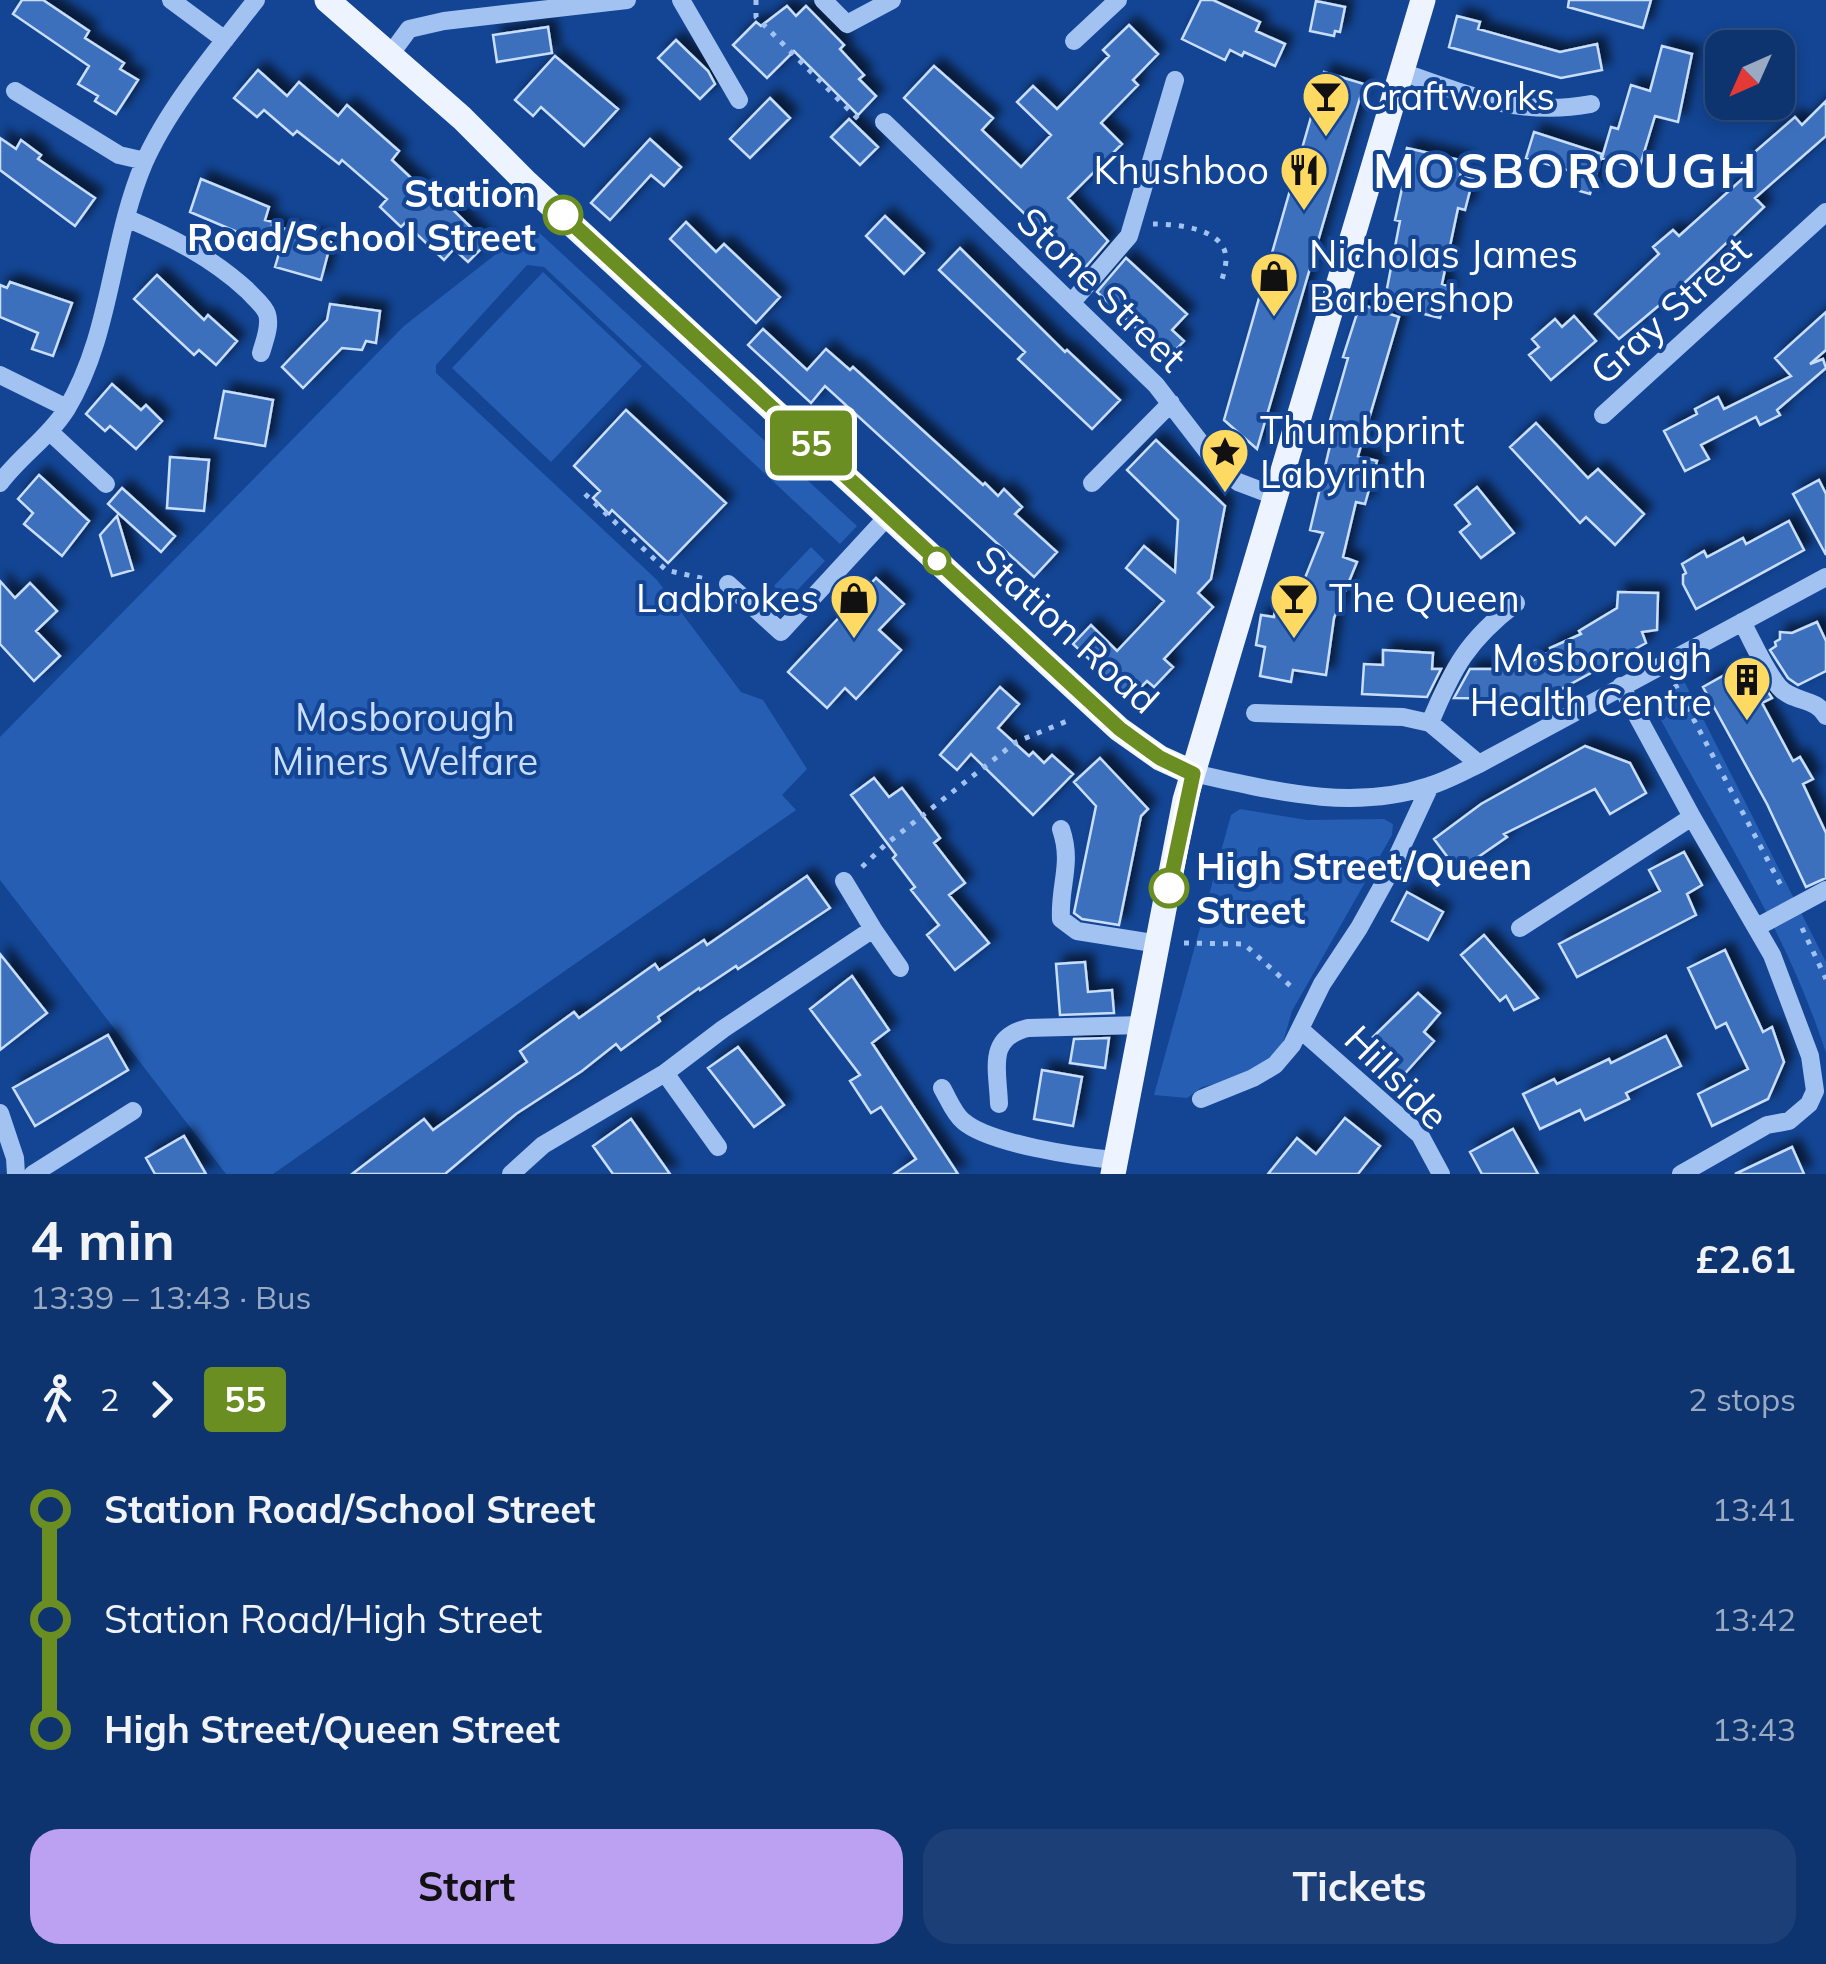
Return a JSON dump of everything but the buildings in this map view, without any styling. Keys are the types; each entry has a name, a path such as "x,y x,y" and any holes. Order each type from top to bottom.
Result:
{"main road":[{"name":"Station Road","path":"327,0 1098,709 1135,742 1193,774"},
{"path":"1114,1167 1193,774 1423,0"}],"street":[{"path":"171,0 225,40"},
{"path":"0,483 50,432 67,408 105,316 126,218 145,162 183,98 256,0"},
{"path":"390,55 409,29 528,5 627,0"},
{"path":"681,0 739,100"},
{"path":"824,0 848,24 892,0"},
{"path":"1074,41 1118,0"},
{"path":"1402,72 1502,104 1548,108 1591,104"},
{"path":"1072,302 1129,236 1175,80"},
{"path":"15,91 119,155 145,162"},
{"name":"Stone Street","path":"884,122 1172,403 1220,468 1238,482 1275,496"},
{"name":"Gray Street","path":"1602,415 1826,212"},
{"path":"126,218 177,239 222,268 257,301 267,314 261,353"},
{"path":"0,375 67,408"},
{"path":"1092,482 1172,403"},
{"path":"50,432 106,484"},
{"path":"728,584 781,632 888,516"},
{"path":"1193,774 1301,796 1346,799 1430,786 1826,577"},
{"path":"1430,722 1450,672 1491,622 1516,603"},
{"path":"1742,622 1779,687 1789,695 1815,703 1826,716"},
{"path":"1622,686 1772,955 1810,1056 1815,1091 1808,1104 1789,1121 1768,1125 1682,1174"},
{"path":"1255,713 1403,717 1430,722 1478,764"},
{"name":"Hillside","path":"1201,1099 1253,1078 1274,1064 1301,1030 1390,872 1430,786"},
{"path":"1520,928 1692,817"},
{"path":"1062,829 1068,848 1068,868 1061,919 1076,931 1159,944"},
{"path":"844,881 900,968"},
{"path":"1756,927 1826,890"},
{"path":"511,1174 543,1144 665,1073 872,929"},
{"path":"999,1104 998,1049 1014,1032 1028,1028 1142,1025"},
{"name":"Hillside","path":"1301,1030 1420,1135 1441,1174"},
{"path":"665,1073 718,1147"},
{"path":"942,1088 962,1121 979,1129 1012,1142 1114,1167"},
{"path":"33,1174 133,1111"},
{"path":"0,1113 15,1158 16,1174"}],"path":[{"path":"756,0 756,17 872,133 884,122"},
{"path":"1129,236 1137,228 1156,223 1188,227 1214,236 1224,247 1226,259 1221,284"},
{"path":"585,494 666,570 728,584"},
{"path":"1664,663 1826,979"},
{"path":"844,881 1016,742 1098,709"},
{"path":"1159,944 1244,944 1283,982 1314,1002"}],"green space":[{"name":"Mosborough Miners Welfare","path":"532,226 857,526 840,544 544,267 527,265 436,365 436,373 657,580 741,692 763,700 807,769 782,795 796,810 273,1174 226,1174 0,880 0,737 404,326"},
{"path":"543,272 642,366 551,462 452,368"},
{"path":"811,547 825,561 788,600 774,586"},
{"path":"1683,679 1826,962 1826,1053 1771,921 1656,711 1655,701"},
{"path":"1240,809 1307,820 1384,819 1393,824 1392,835 1292,1011 1280,1053 1231,1080 1202,1087 1187,1098 1154,1095 1231,815"}],"bus line":[{"name":"55","path":"563,215 1120,729 1160,758 1193,774 1169,888"}],"place":[{"name":"Craftworks","path":"1326,138"},
{"name":"Khushboo","path":"1304,212"},
{"name":"Station Road/School Street","path":"563,215"},
{"name":"Nicholas James Barbershop","path":"1274,318"},
{"name":"Thumbprint Labyrinth","path":"1225,494"},
{"name":"Ladbrokes","path":"854,640"},
{"name":"The Queen","path":"1294,640"},
{"name":"Mosborough Health Centre","path":"1747,722"},
{"name":"High Street/Queen Street","path":"1169,888"}],"district":[{"name":"MOSBOROUGH","path":"1566,170"}]}
